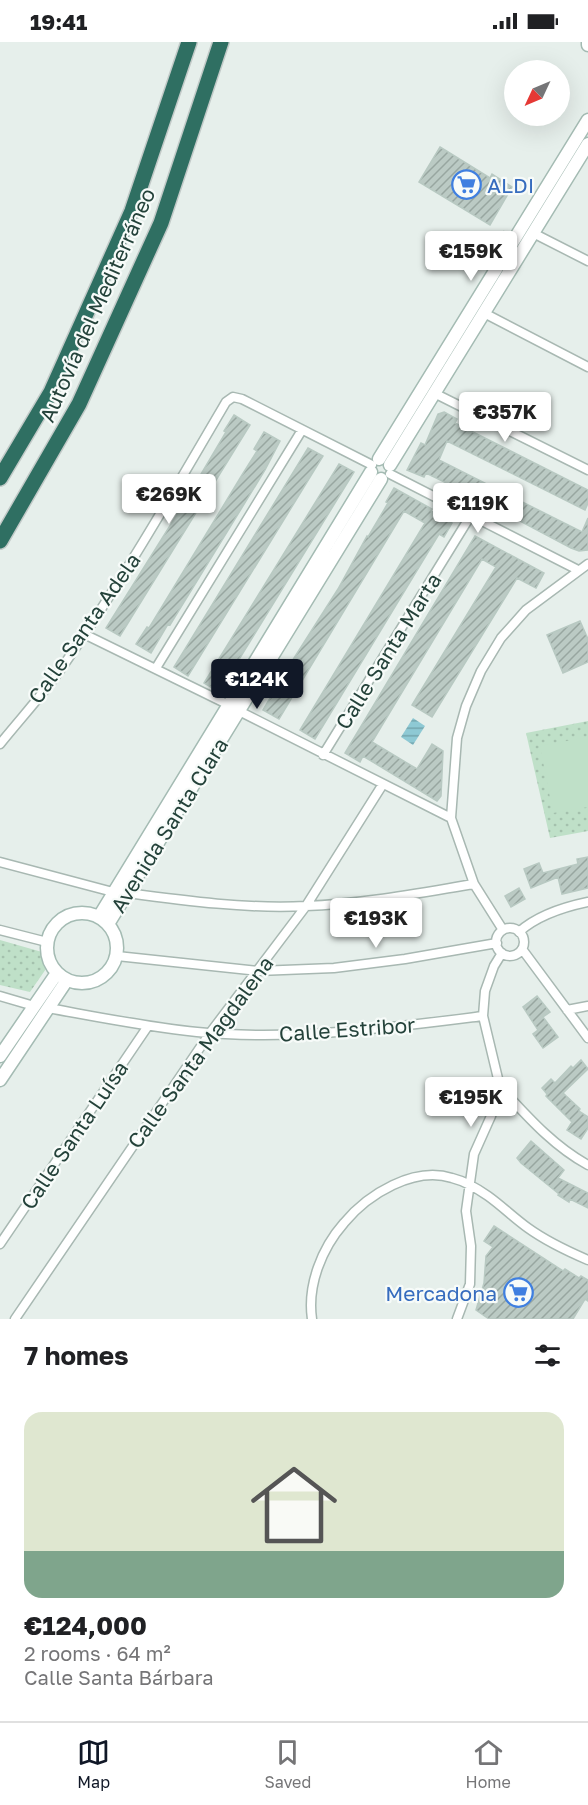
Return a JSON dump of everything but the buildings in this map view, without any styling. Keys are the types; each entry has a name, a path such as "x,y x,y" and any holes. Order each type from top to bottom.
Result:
{"highway":[{"name":"Autovía del Mediterráneo","path":"0,478 51,392 132,211 189,42"},
{"name":"Autovía del Mediterráneo","path":"0,540 78,404 162,223 220,42"}],"street":[{"name":"Avenida Santa Clara","path":"103,921 113,892 234,708 381,469 508,238 578,159 588,120"},
{"name":"Avenida Santa Clara","path":"381,469 434,393 588,144"},
{"path":"533,233 588,261"},
{"path":"484,313 588,367"},
{"path":"434,393 588,470"},
{"name":"Calle Santa Adela","path":"0,744 62,668 158,518 226,402 234,398 242,399 578,570"},
{"path":"156,668 302,430"},
{"name":"Calle Santa Marta","path":"324,755 471,515"},
{"path":"503,930 474,884 451,818 458,738 466,706 481,671 501,638 526,610 588,564"},
{"path":"84,634 156,668 451,818"},
{"name":"Avenida Santa Clara","path":"103,921 128,893 234,708"},
{"name":"Calle Santa Magdalena","path":"15,1319 210,1033 306,906 382,784"},
{"path":"0,862 113,892"},
{"path":"128,893 235,905 306,906 383,898 474,884"},
{"path":"519,932 531,921 573,905 588,902"},
{"path":"87,914 103,921 113,932 117,944 114,964 104,976 92,982 80,983 62,977 51,965 47,954 47,942 52,931 60,921 71,915 87,914"},
{"path":"496,943 503,930 510,928 519,932 523,938 522,949 588,1038"},
{"path":"0,930 47,942"},
{"path":"117,956 258,971 334,968 405,959 496,943"},
{"path":"496,943 502,953 513,955 522,949"},
{"path":"502,953 494,966 485,991 483,1016 500,1087 537,1127 588,1166"},
{"path":"0,1056 34,1006 62,977"},
{"path":"0,1080 48,1008 62,977"},
{"path":"0,996 34,1006"},
{"path":"567,1010 588,1006"},
{"name":"Calle Estribor","path":"48,1008 148,1026 210,1033 293,1034 380,1029 483,1016"},
{"name":"Calle Santa Luísa","path":"0,1244 148,1026"},
{"path":"457,1319 470,1284 471,1246 466,1211 468,1185 474,1154 491,1116 500,1087"},
{"path":"312,1319 310,1306 317,1272 330,1239 354,1211 387,1187 420,1176 451,1177 468,1185 488,1196 528,1228 588,1260"}],"green space":[{"path":"588,721 588,831 550,838 526,733"},
{"path":"588,737 588,807 553,813 540,746"},
{"path":"0,940 42,952 48,966 30,992 0,985"}],"water":[{"path":"413,718 425,726 413,745 401,737"}],"place":[{"name":"ALDI","path":"466,185"},
{"name":"Mercadona","path":"518,1293"}]}
